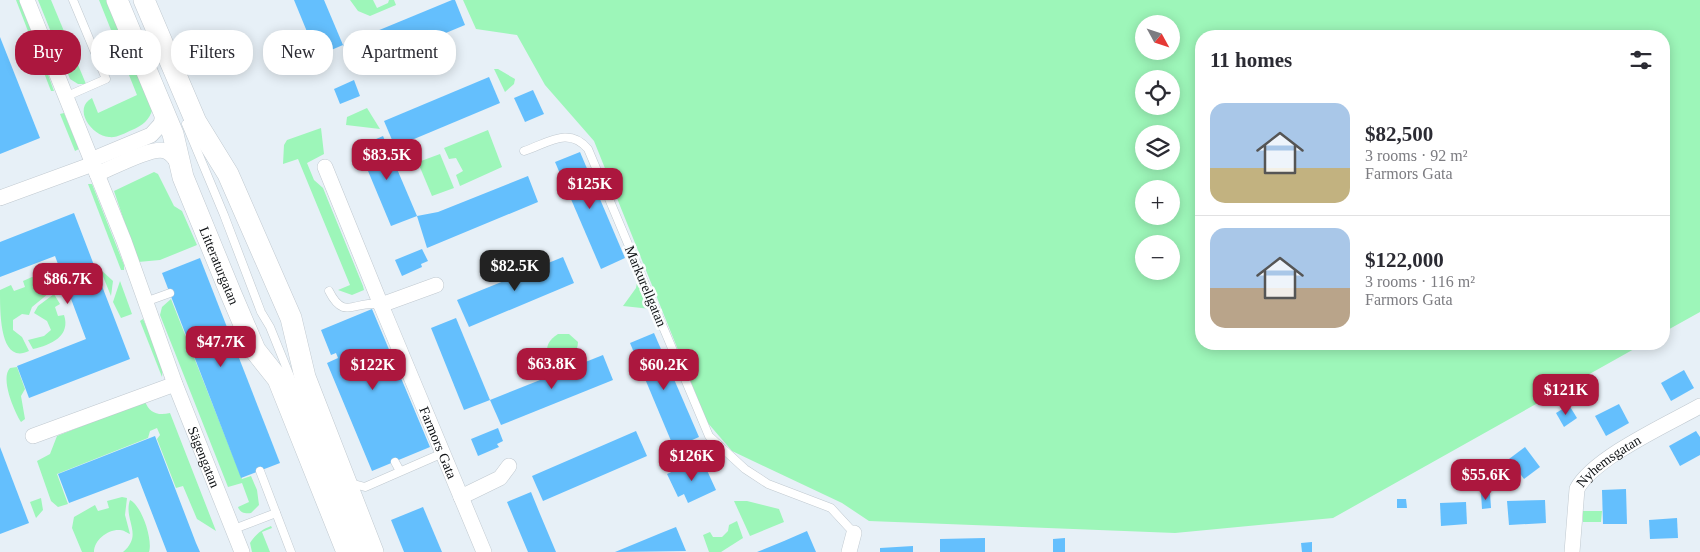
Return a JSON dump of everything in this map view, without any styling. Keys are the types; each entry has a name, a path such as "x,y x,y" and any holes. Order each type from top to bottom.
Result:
{"street":[{"name":"Sägengatan","path":"27,0 124,241 175,384 242,552"},
{"name":"Litteraturgatan","path":"117,0 173,112 174,134 181,169 255,350 278,379 347,552"},
{"path":"144,0 196,122 225,168 291,318 305,377 373,552"},
{"path":"93,166 150,135 173,112"},
{"path":"0,198 93,166 153,151 165,151 175,158 181,169"},
{"name":"Farmors Gata","path":"324,167 484,552"},
{"path":"381,305 436,285"},
{"path":"33,436 175,384"},
{"name":"Nyhemsgatan","path":"1572,552 1578,489 1582,481 1599,465 1700,406"},
{"path":"461,497 500,478 509,466"},
{"path":"849,552 854,533"}],"lane":[{"path":"65,97 106,79 73,0"},
{"path":"173,112 224,215 261,312 270,326 361,552"},
{"name":"Markurellgatan","path":"524,151 568,136 580,139 588,149 709,436 745,469 768,484 831,508 854,533"},
{"path":"329,291 335,304 342,308 352,308 370,302 381,305"},
{"path":"145,302 170,293"},
{"path":"346,481 365,486 443,453"},
{"path":"395,462 400,471"},
{"path":"260,471 291,552"},
{"path":"234,529 276,513"}],"green space":[{"path":"16,0 21,0 32,30 28,30"},
{"path":"38,0 51,0 64,30 50,30"},
{"path":"99,0 110,0 122,30 111,30"},
{"path":"350,0 373,0 377,8 388,3 389,0 394,0 396,5 370,16 358,11"},
{"path":"463,0 1700,0 1700,312 1670,329 1670,30 1195,30 1195,350 1632,350 1333,518 1175,533 869,521 842,503 732,451 707,422 594,141 545,85 517,35 476,29"},
{"path":"494,69 498,69 515,79 514,84 505,92"},
{"path":"81,72 86,84 78,84 70,79 68,75 81,75"},
{"path":"45,75 48,75 54,91 51,91"},
{"path":"129,75 140,75 153,108 150,116 142,124 124,134 109,137 96,132 84,115 86,103 92,98 98,113 137,95"},
{"path":"367,108 380,129 346,125 347,117"},
{"path":"64,113 79,149 75,151 60,114"},
{"path":"321,128 324,154 307,163 314,180 323,188 363,286 364,290 352,295 338,290 350,285 298,159 283,164 284,145 287,140"},
{"path":"488,130 502,167 460,186 456,175 463,171 456,158 449,159 444,148"},
{"path":"440,154 454,188 432,196 419,165 421,161"},
{"path":"154,172 158,174 174,206 182,211 197,245 160,260 138,262 114,191"},
{"path":"88,184 92,184 124,265 124,270 121,270"},
{"path":"100,269 113,281 111,296"},
{"path":"32,277 46,280 54,289 32,307 29,315 22,314 13,320 13,330 22,337 29,351 19,353 12,351 4,335 0,312 0,290 11,285 14,291 25,287 23,281"},
{"path":"638,278 651,305 651,309 623,306 636,288"},
{"path":"120,281 132,314 121,318 113,302"},
{"path":"54,294 60,304 55,307 58,316 64,315 65,329 53,342 33,349 28,340 44,336 51,330 47,321 34,313 38,306"},
{"path":"171,299 242,479 251,476 257,490 259,505 251,513 243,513 238,507 249,502 242,483 228,487 160,315 162,307"},
{"path":"143,319 163,365 162,377 140,321"},
{"path":"558,334 569,334 578,342 577,349 573,354 562,361 548,356 547,352 548,344"},
{"path":"17,367 25,389 21,396 25,419 21,422 7,387 7,373 10,368"},
{"path":"145,401 154,413 170,413 216,531 197,519 183,486 176,488 157,439 160,435 157,428 150,431 148,438 57,474 68,504 58,507 51,501 37,461 50,454 57,436"},
{"path":"122,497 127,498 125,515 130,534 121,530 111,531 106,533 96,543 94,552 82,552 72,528 74,517 95,505 98,511 109,508 107,501"},
{"path":"41,498 43,510 36,518 30,502"},
{"path":"130,500 139,509 146,524 150,547 149,552 123,552 129,545 133,533 129,514"},
{"path":"734,501 747,501 779,509 784,522 750,536"},
{"path":"1583,511 1602,511 1601,522 1583,522"},
{"path":"737,521 743,538 721,552 709,552 703,535 710,532 713,537 722,537 728,531 729,525"},
{"path":"271,526 272,528 262,532 270,552 252,552 250,543 252,540 264,529"}],"building":[{"path":"294,0 324,0 343,45 333,49 333,30 306,30"},
{"path":"452,0 455,0 465,25 453,30 379,30"},
{"path":"0,37 40,138 0,154"},
{"path":"489,77 500,103 395,147 384,121"},
{"path":"354,80 360,96 340,104 334,89"},
{"path":"533,90 544,114 525,122 514,98"},
{"path":"383,136 417,216 391,226 358,147"},
{"path":"580,152 625,258 601,269 555,162"},
{"path":"528,176 538,202 427,248 417,216 438,212"},
{"path":"74,213 130,359 29,398 17,366 86,339 55,256 0,277 0,242"},
{"path":"422,249 428,261 421,264 422,267 402,276 395,260"},
{"path":"563,257 574,283 469,327 457,300"},
{"path":"200,258 280,463 241,478 162,273"},
{"path":"372,309 430,447 372,471 327,363 338,358 336,353 331,355 321,330"},
{"path":"456,318 490,400 464,410 431,328"},
{"path":"654,333 699,437 674,448 630,343"},
{"path":"603,355 613,380 501,425 490,400"},
{"path":"1684,370 1694,388 1671,401 1661,383"},
{"path":"1619,404 1629,423 1606,436 1595,416"},
{"path":"1569,405 1577,418 1564,427 1556,413"},
{"path":"498,428 503,441 497,444 499,447 478,456 471,439"},
{"path":"636,431 647,456 543,501 532,476"},
{"path":"1696,431 1700,437 1700,455 1680,466 1669,446"},
{"path":"155,436 200,552 167,552 138,477 69,503 58,474"},
{"path":"0,447 29,523 0,534"},
{"path":"1525,447 1540,467 1524,479 1509,459"},
{"path":"695,461 699,468 705,466 716,490 688,503 684,494 678,497 667,474"},
{"path":"1626,489 1627,524 1603,524 1602,490"},
{"path":"531,492 556,552 528,552 507,502"},
{"path":"1481,493 1490,493 1491,508 1482,509"},
{"path":"1397,499 1406,499 1407,508 1397,508"},
{"path":"1545,500 1546,523 1509,525 1507,501"},
{"path":"1466,502 1467,524 1441,526 1440,503"},
{"path":"423,507 442,552 404,552 391,520"},
{"path":"1677,518 1678,538 1650,539 1649,520"},
{"path":"676,527 686,551 615,552 661,533"},
{"path":"807,531 816,552 757,552 784,541"},
{"path":"985,538 985,552 940,552 940,539"},
{"path":"1065,538 1065,552 1053,552 1053,539"},
{"path":"1312,542 1312,552 1302,552 1301,543"},
{"path":"913,546 913,552 880,552 880,548"}]}
